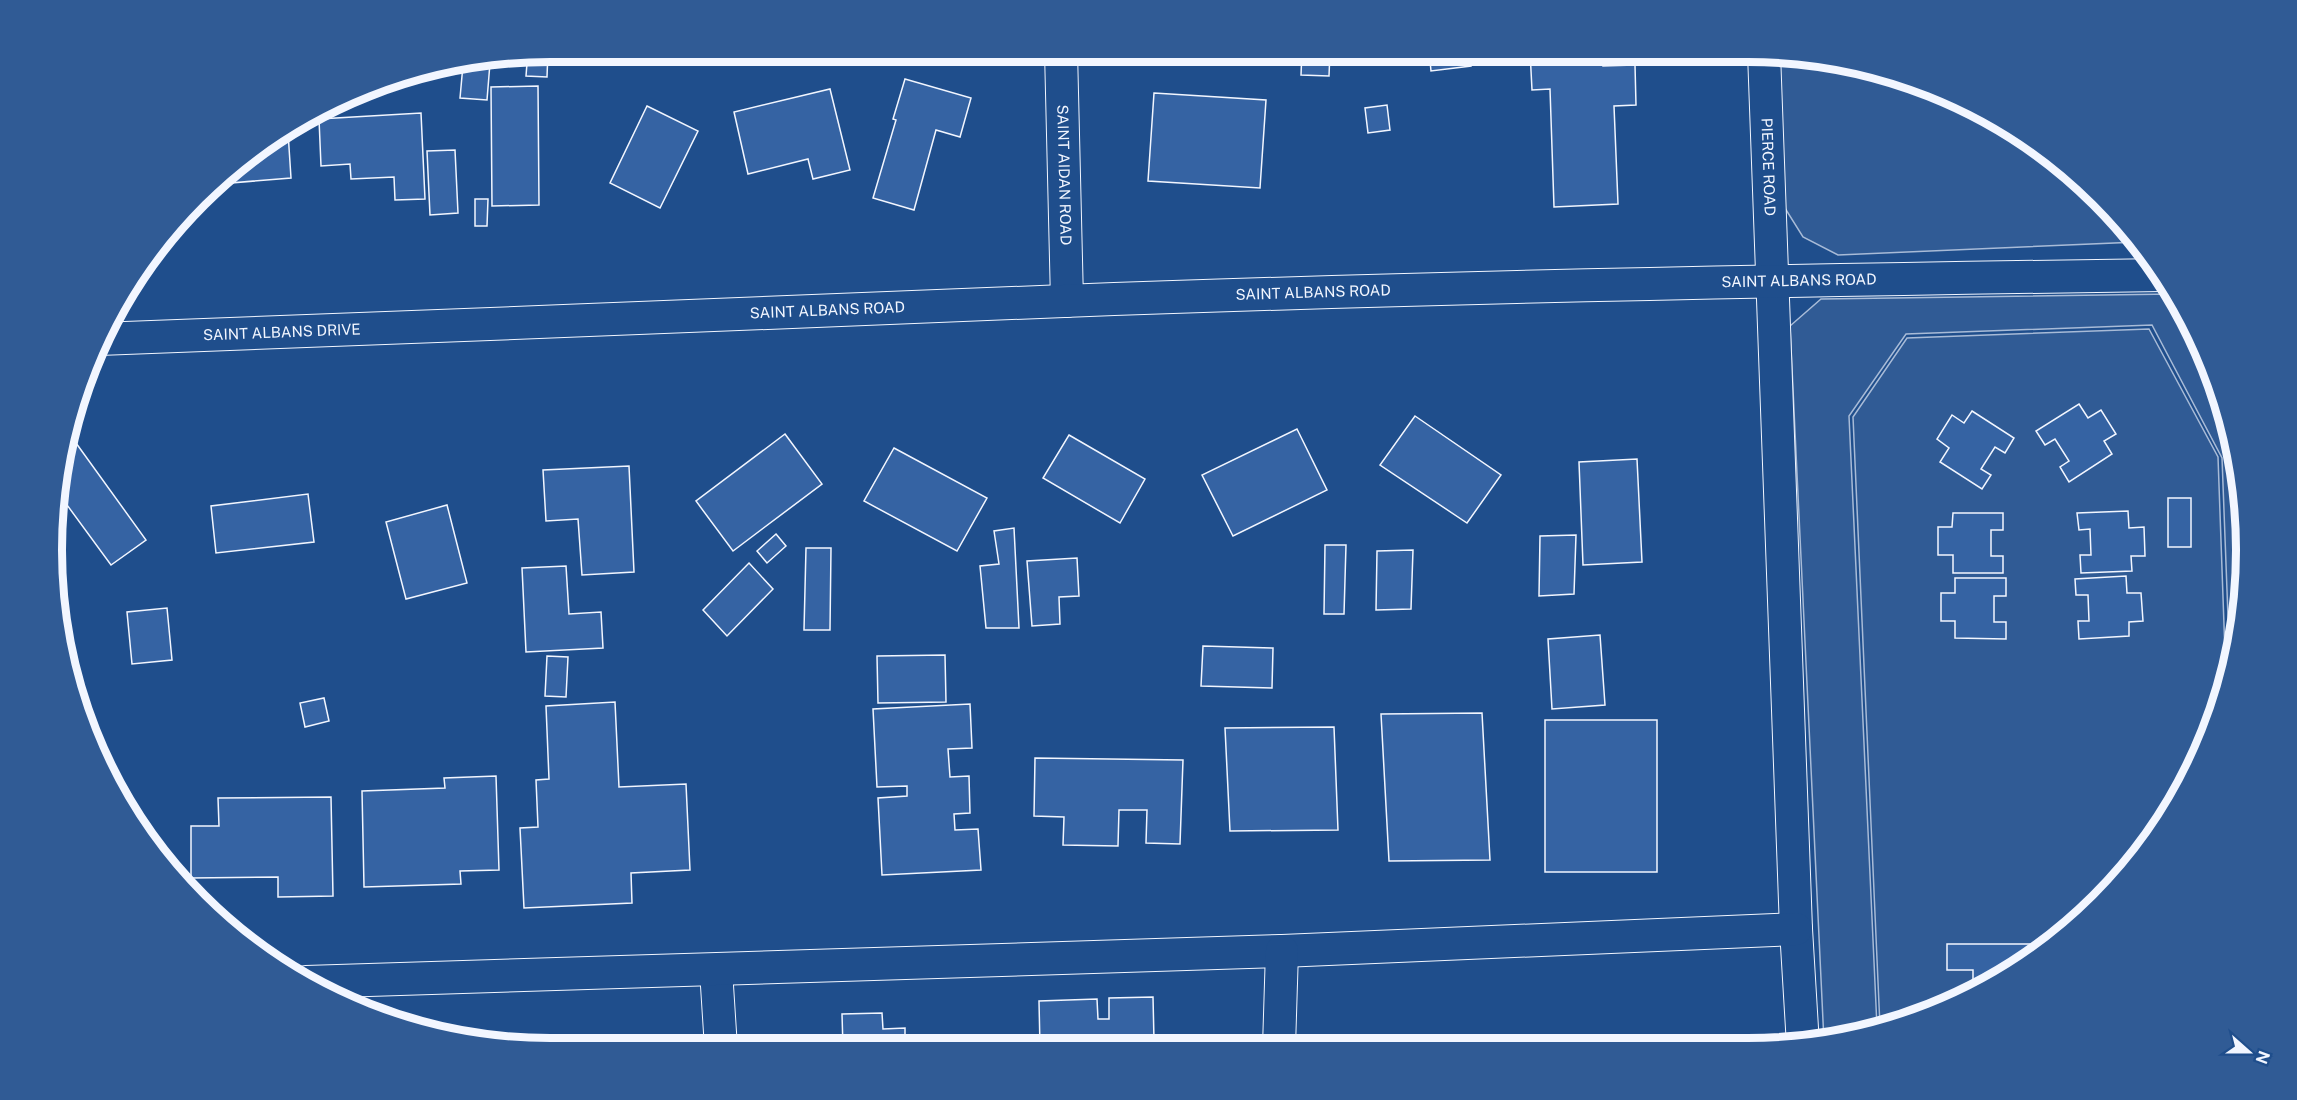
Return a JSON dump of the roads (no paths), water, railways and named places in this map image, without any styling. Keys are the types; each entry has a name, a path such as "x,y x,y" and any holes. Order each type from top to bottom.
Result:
{"street":[{"name":"SAINT AIDAN ROAD","path":"1061,62 1067,301"},
{"name":"PIERCE ROAD","path":"1764,63 1796,929 1802,1035"},
{"name":"SAINT ALBANS ROAD","path":"463,327 1067,301 1773,281 2150,275"},
{"name":"SAINT ALBANS DRIVE","path":"110,339 463,327"},
{"path":"322,982 1282,951 1796,929"},
{"path":"1279,1038 1282,951"},
{"path":"716,970 720,1038"}]}
